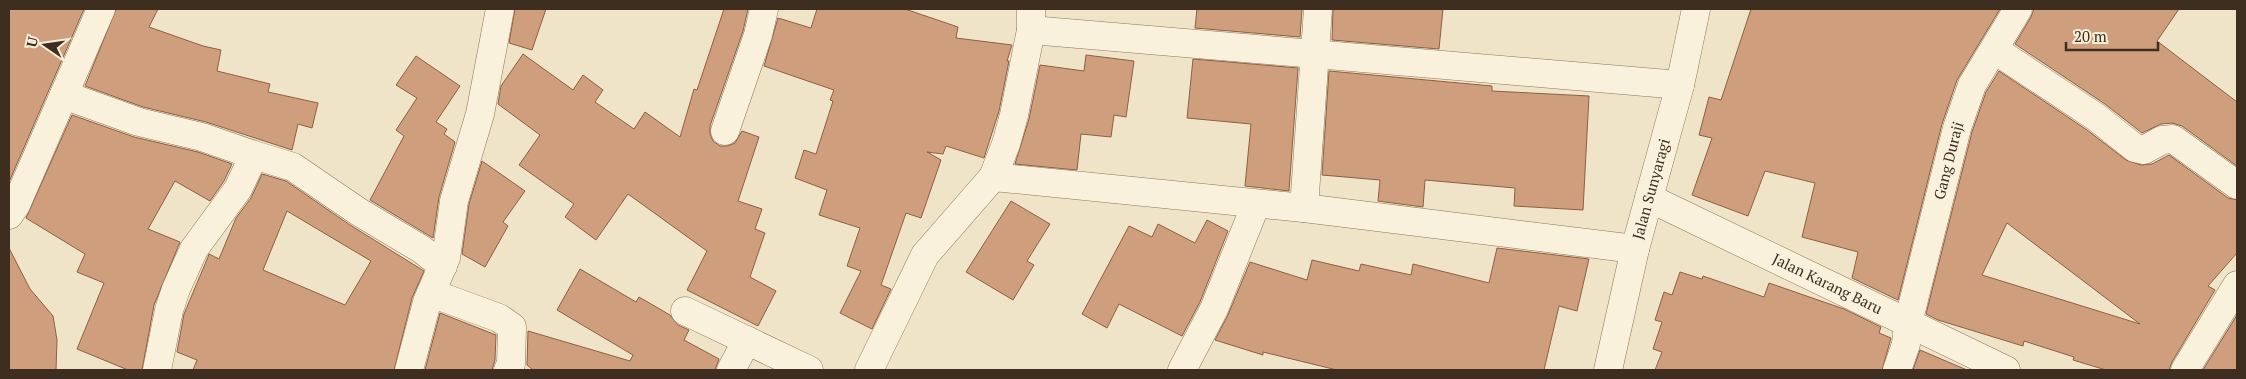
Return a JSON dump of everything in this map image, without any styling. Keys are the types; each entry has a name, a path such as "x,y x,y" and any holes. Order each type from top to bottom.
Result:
{"street":[{"path":"9,215 16,205 101,9"},
{"path":"409,370 422,318 443,266 458,185 480,114 500,9"},
{"path":"725,131 758,35 764,9"},
{"path":"1304,208 1318,9"},
{"name":"Jalan Sunyaragi","path":"1608,370 1635,249 1680,85 1696,9"},
{"name":"Gang Duraji","path":"1897,370 1906,344 1908,323 1957,128 1972,85 2018,9"},
{"path":"869,370 925,255 993,177 1006,144 1014,115 1031,19 1315,54 1680,85"},
{"path":"1994,50 2096,118 2135,148 2144,150 2162,140 2173,139 2237,185"},
{"path":"64,95 139,122 202,137 294,167 358,212 421,249 443,266"},
{"path":"157,370 169,310 194,249 238,189 254,155"},
{"path":"993,177 1304,208 1635,249"},
{"name":"Jalan Karang Baru","path":"1648,198 2006,370"},
{"path":"1182,370 1214,308 1256,204"},
{"path":"2185,370 2237,285"},
{"path":"431,293 499,318 512,327 511,364 508,370"},
{"path":"685,311 809,370"},
{"path":"731,370 747,340"}],"building":[{"path":"9,9 84,9 9,182"},
{"path":"116,9 158,9 149,27 203,46 221,50 217,71 270,84 268,92 318,103 312,128 298,124 292,150 206,122 143,107 85,86"},
{"path":"515,9 546,9 532,50 509,43"},
{"path":"724,9 748,9 743,31 710,126 710,134 713,141 720,146 728,146 735,143 742,131 759,137 738,201 762,209 755,229 765,233 750,277 776,291 758,326 687,290 707,251 628,194 596,240 565,217 574,204 519,165 540,135 498,104 501,86 523,54 573,90 583,75 603,90 595,102 634,129 645,112 680,137 694,89 697,90"},
{"path":"817,9 905,9 958,27 956,38 1012,45 1007,61 1009,61 999,111 984,158 946,146 943,154 927,152 941,160 921,218 906,213 881,285 891,289 872,329 840,313 861,271 847,266 860,228 819,215 827,190 795,178 804,150 816,154 833,101 830,100 834,90 764,66 778,18 811,28"},
{"path":"1197,9 1302,9 1300,37 1195,28"},
{"path":"1333,9 1443,9 1439,49 1332,40"},
{"path":"1751,9 2000,9 1957,80 1942,124 1898,300 1852,278 1858,252 1802,237 1815,183 1765,171 1748,216 1692,195 1712,138 1699,135 1709,97 1721,100"},
{"path":"2034,9 2179,9 2157,41 2237,102 2237,166 2182,126 2172,123 2161,124 2142,133 2105,104 2015,44"},
{"path":"1086,55 1134,61 1126,117 1114,115 1111,137 1081,134 1077,170 1015,164 1029,119 1040,65 1084,71"},
{"path":"416,56 460,86 436,122 447,129 444,134 455,142 439,197 433,238 370,200 404,136 396,130 417,98 396,85"},
{"path":"1193,59 1298,68 1289,191 1245,186 1251,124 1187,118"},
{"path":"1329,71 1492,86 1492,91 1589,96 1583,210 1514,206 1515,188 1425,180 1423,207 1378,201 1380,180 1322,175"},
{"path":"1999,71 2087,130 2126,160 2141,165 2152,164 2169,155 2228,198 2237,200 2237,253 2208,286 2215,290 2169,370 2106,370 2073,360 2074,357 2024,341 2023,346 1938,320 1926,314 1972,132 1986,92","holes":["2007,223 2140,324 1982,275"]},
{"path":"72,115 134,137 198,152 232,164 224,181 210,201 175,181 148,229 180,242 154,305 142,370 128,370 77,349 104,283 77,272 85,254 26,218"},
{"path":"482,161 525,191 503,222 508,226 485,267 462,254 469,204"},
{"path":"262,174 286,181 350,225 424,271 412,298 394,370 193,370 197,360 177,352 184,314 209,254 219,259 236,218 251,198","holes":["287,211 371,261 345,305 263,270"]},
{"path":"1011,201 1050,224 1027,261 1034,265 1013,300 966,272"},
{"path":"1207,220 1228,231 1200,302 1182,336 1119,304 1107,328 1082,314 1129,226 1152,237 1158,224 1195,243"},
{"path":"9,248 30,289 53,316 57,340 56,370 9,370"},
{"path":"1497,248 1589,259 1577,311 1559,306 1544,370 1337,370 1263,352 1263,355 1215,340 1228,315 1250,262 1307,280 1312,260 1359,271 1361,264 1411,275 1413,264 1489,283"},
{"path":"580,269 636,302 639,297 670,315 678,325 689,330 684,340 719,359 715,370 533,370 527,365 528,331 630,361 633,355 557,310"},
{"path":"1680,272 1702,279 1703,276 1764,297 1769,283 1844,309 1881,327 1879,333 1891,338 1882,370 1655,370 1662,352 1653,349 1662,322 1655,320 1664,292 1672,295"},
{"path":"440,313 496,335 495,360 492,370 425,370"},
{"path":"2237,315 2237,370 2203,370"},
{"path":"1920,350 1967,370 1913,370"}]}
